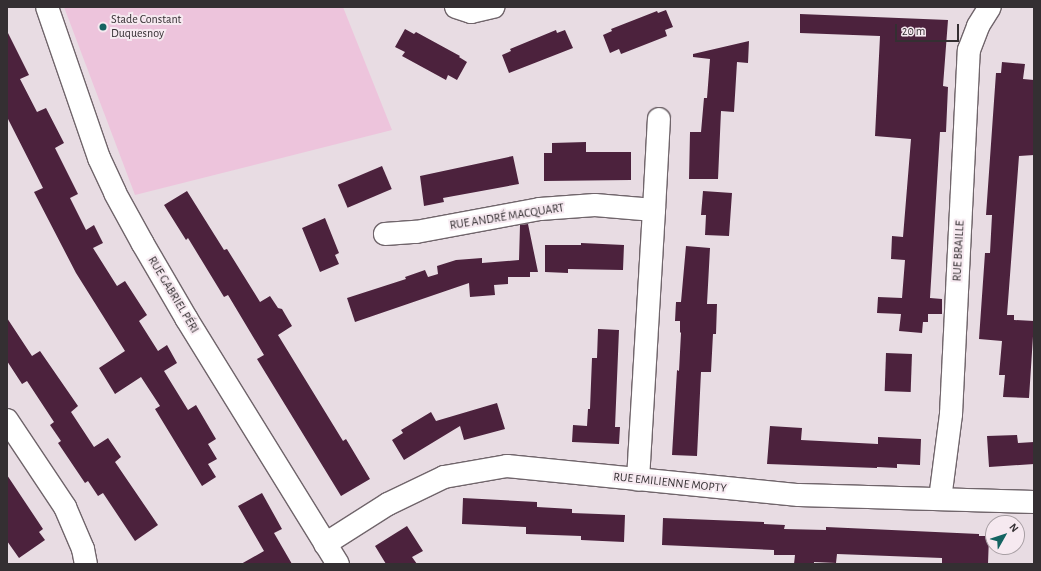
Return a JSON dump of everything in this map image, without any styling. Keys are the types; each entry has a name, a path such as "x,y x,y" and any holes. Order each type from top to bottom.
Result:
{"street":[{"name":"RUE GABRIEL PÉRI","path":"47,7 99,158 115,193 182,311 338,564"},
{"path":"456,7 471,12 493,7"},
{"name":"RUE BRAILLE","path":"940,499 950,414 969,50 978,26 990,7"},
{"path":"638,480 658,119"},
{"name":"RUE ANDRÉ MACQUART","path":"385,234 416,232 540,209 595,205 654,210"},
{"path":"7,420 65,507 83,549 86,564"},
{"name":"RUE EMILIENNE MOPTY","path":"325,544 388,504 444,477 507,466 799,495 1034,502"}],"shaded area":[{"path":"64,7 343,7 392,130 135,195"}],"building":[{"path":"666,10 673,27 665,30 667,36 621,54 619,49 610,53 603,35 612,31 611,29 657,11 658,13"},
{"path":"800,14 948,20 943,86 948,87 946,132 940,132 930,298 942,299 942,314 928,314 928,322 923,322 922,333 899,331 901,314 877,313 878,297 902,298 905,260 891,259 892,236 903,237 911,139 875,136 880,36 800,33"},
{"path":"405,29 414,34 416,32 460,56 459,57 467,62 457,80 448,75 446,80 402,56 405,52 395,47"},
{"path":"556,30 557,33 565,30 573,48 509,73 502,55 511,51 510,49"},
{"path":"7,31 29,75 20,79 37,112 46,108 64,143 55,148 78,194 70,198 86,230 94,225 103,243 93,248 117,286 125,281 147,315 139,321 158,351 167,345 177,363 164,371 188,410 196,405 216,439 208,444 217,459 208,464 216,477 202,486 155,409 160,406 141,377 115,394 99,368 125,351 76,273 34,192 43,188 7,117"},
{"path":"749,41 748,63 737,62 734,112 721,111 718,179 689,179 690,132 701,132 704,98 707,98 710,59 693,57 693,54"},
{"path":"1002,62 1025,64 1023,79 1034,80 1034,155 1019,156 1007,315 1014,315 1014,320 1034,321 1029,398 1003,397 1005,375 999,375 1002,341 979,339 985,253 990,253 992,215 986,215 996,73 1001,73"},
{"path":"586,142 586,152 631,152 631,180 544,181 544,153 552,153 552,143"},
{"path":"513,156 519,184 443,198 444,202 424,206 420,176"},
{"path":"382,166 392,189 348,208 338,185"},
{"path":"187,191 224,250 227,249 260,302 270,296 278,308 282,309 292,326 278,335 343,441 346,439 370,479 341,496 257,359 264,355 228,295 224,297 188,238 186,240 164,205"},
{"path":"703,191 732,193 729,236 705,235 706,215 701,215"},
{"path":"325,218 339,253 335,255 339,264 320,272 302,228"},
{"path":"528,224 538,272 530,272 530,277 508,277 508,284 494,285 495,295 470,297 469,283 355,322 347,298 406,279 405,277 425,270 428,277 438,274 437,266 456,260 482,258 482,263 519,260 520,225"},
{"path":"581,243 624,245 623,270 568,269 568,273 545,272 545,245 581,245"},
{"path":"686,246 710,248 707,304 717,304 716,334 713,334 711,372 701,372 697,456 672,455 677,370 679,371 681,333 680,321 675,321 676,302 681,302"},
{"path":"7,318 32,356 40,351 78,406 71,412 94,447 108,438 121,457 115,462 158,525 135,541 103,493 98,496 88,481 85,483 58,443 61,441 50,425 54,422 27,381 22,384 7,361"},
{"path":"598,329 619,330 615,427 620,427 619,444 572,442 573,425 587,426 588,409 590,409 592,358 597,358"},
{"path":"886,353 912,354 911,392 885,391"},
{"path":"497,403 505,429 464,440 460,426 404,460 392,440 403,433 401,430 431,412 436,421"},
{"path":"770,426 802,428 801,440 878,444 878,437 921,439 920,465 897,464 897,468 877,468 767,464"},
{"path":"1017,435 1018,443 1034,442 1034,464 989,467 987,436"},
{"path":"7,475 43,529 39,532 45,540 19,558 7,541"},
{"path":"262,493 282,529 274,533 292,564 241,564 264,551 238,506"},
{"path":"463,498 537,502 537,507 572,509 572,513 625,515 624,542 581,540 581,536 526,534 526,527 462,524"},
{"path":"663,518 764,522 764,524 785,525 784,529 826,530 826,527 979,534 979,536 985,536 985,555 988,555 988,564 942,563 942,558 837,554 836,563 814,562 814,564 794,564 795,555 774,555 774,550 662,545"},
{"path":"407,526 423,551 412,557 417,564 386,564 375,546"}],"place":[{"name":"Stade Constant Duquesnoy","path":"103,27"}]}
